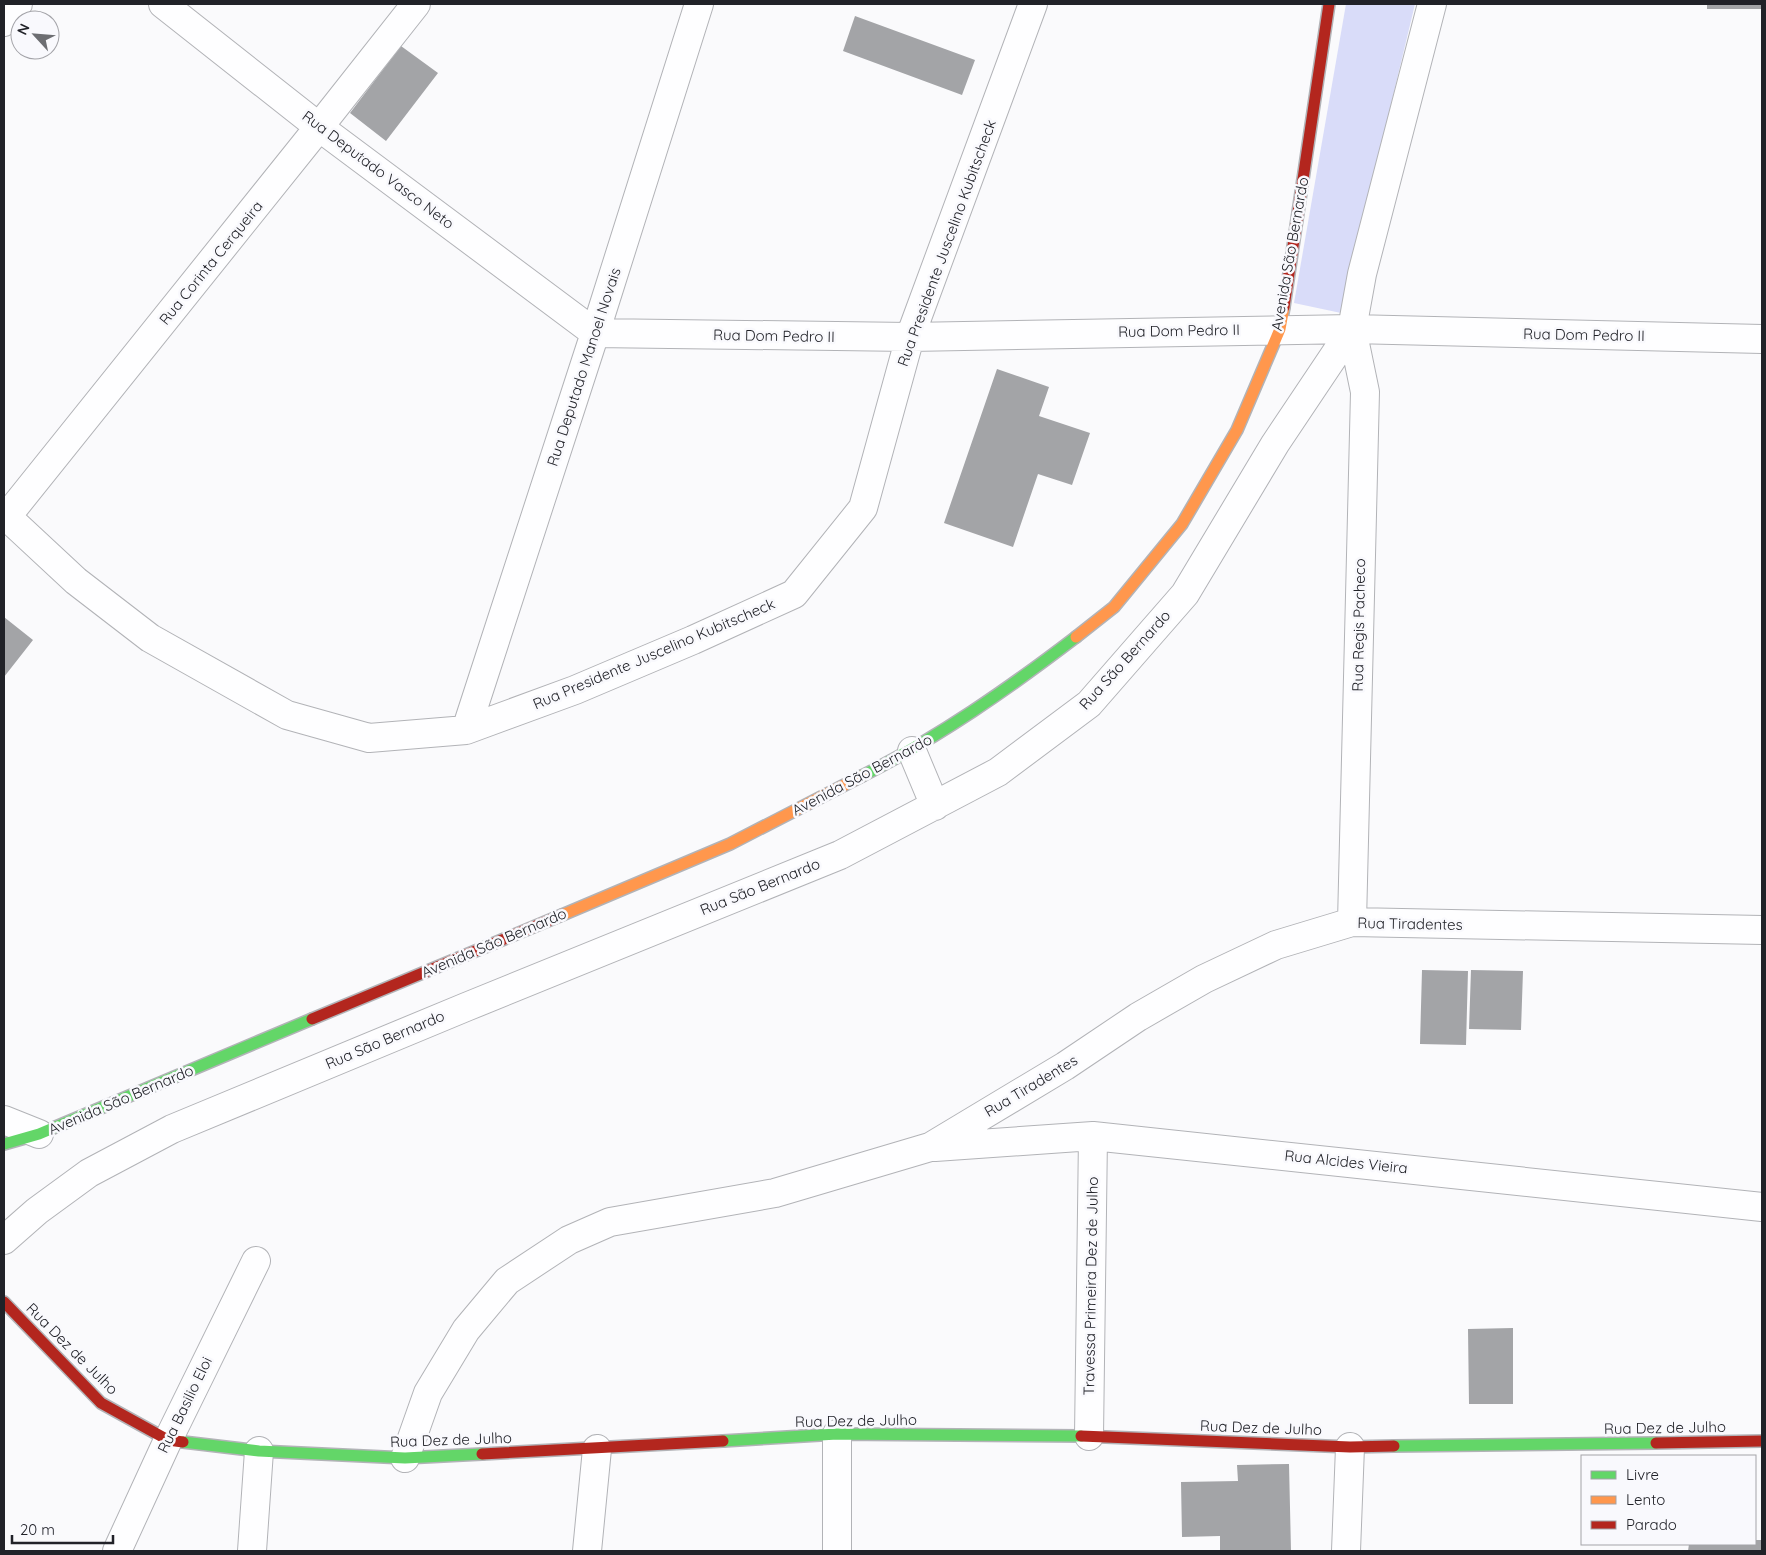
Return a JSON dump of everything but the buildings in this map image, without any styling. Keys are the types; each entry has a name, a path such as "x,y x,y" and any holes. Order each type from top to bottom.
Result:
{"street":[{"path":"4,22 18,4"},
{"name":"Rua Deputado Vasco Neto","path":"163,4 319,127 595,333"},
{"name":"Rua Corinta Cerqueira","path":"5,517 416,4"},
{"name":"Rua Deputado Manoel Novais","path":"466,730 595,333 699,4"},
{"name":"Rua Presidente Juscelino Kubitscheck","path":"5,517 76,581 150,638 287,715 369,738 466,730 575,690 693,640 794,594 863,508 910,338 1033,4"},
{"name":"Avenida São Bernardo","path":"4,1144 39,1134 730,844 912,752 1015,684 1114,607 1182,524 1237,430 1280,329 1290,275 1329,4"},
{"path":"1352,329 1362,274 1432,4"},
{"name":"Rua Dom Pedro II","path":"595,333 910,338 1352,329 1762,339"},
{"name":"Rua São Bernardo","path":"4,1240 36,1211 89,1173 172,1130 466,1006 840,855 998,772 1089,704 1185,594 1275,444 1352,329"},
{"name":"Rua Regis Pacheco","path":"1352,329 1365,392 1352,922"},
{"path":"912,752 935,806"},
{"name":"Rua Tiradentes","path":"405,1458 428,1393 466,1330 508,1281 569,1240 610,1222 775,1193 930,1147 1065,1066 1138,1017 1204,979 1276,945 1352,922 1762,930"},
{"path":"4,1120 39,1134"},
{"name":"Rua Alcides Vieira","path":"930,1147 1093,1136 1762,1207"},
{"name":"Travessa Primeira Dez de Julho","path":"1089,1436 1093,1136"},
{"name":"Rua Basilio Eloi","path":"118,1551 168,1440 256,1261"},
{"name":"Rua Dez de Julho","path":"4,1302 101,1403 168,1440 259,1451 405,1458 597,1449 837,1434 1089,1436 1350,1447 1762,1442"},
{"path":"837,1434 837,1551"},
{"path":"1346,1551 1350,1447"},
{"path":"587,1551 597,1449"},
{"path":"252,1551 259,1451"}],"shaded area":[{"path":"1346,4 1415,4 1341,313 1294,303"}],"traffic: fast":[{"path":"862,776 946,729 1025,675 1076,637"},
{"path":"4,1144 39,1134 312,1019"},
{"path":"723,1441 837,1434 1081,1436"},
{"path":"183,1442 259,1451 405,1458 482,1454"},
{"path":"1394,1446 1656,1443"}],"traffic: slow":[{"path":"1076,637 1114,607 1182,524 1237,430 1280,329 1284,307"},
{"path":"562,915 730,844 862,776"}],"traffic: jam":[{"path":"1284,307 1329,4"},
{"path":"312,1019 562,915"},
{"path":"4,1302 101,1403 168,1440 183,1442"},
{"path":"1081,1436 1350,1447 1394,1446"},
{"path":"482,1454 723,1441"},
{"path":"1656,1443 1762,1441"}]}
